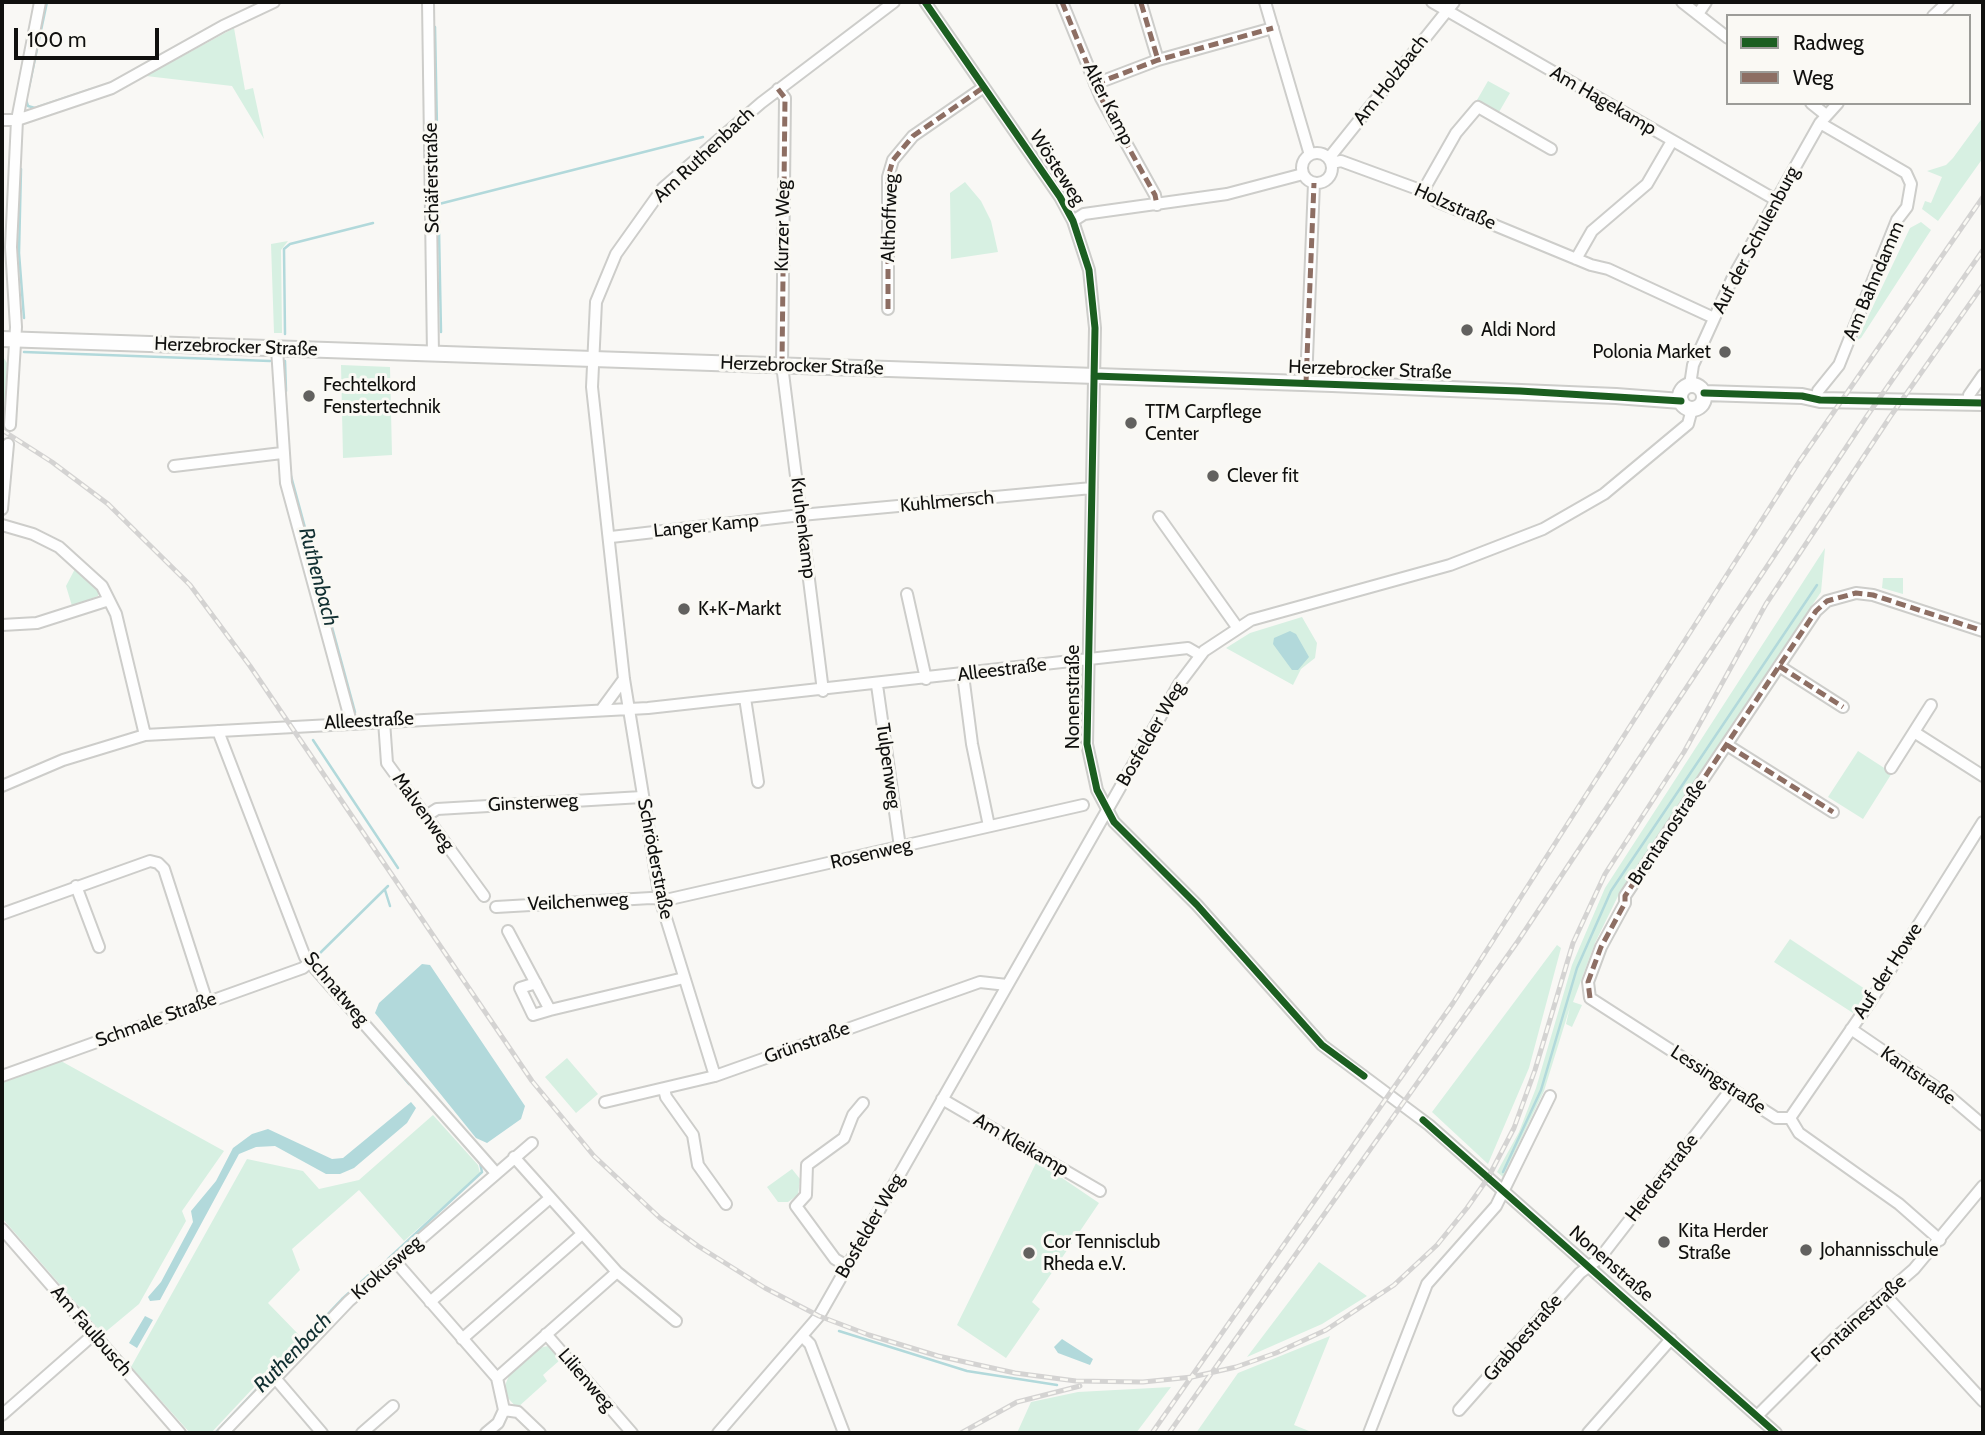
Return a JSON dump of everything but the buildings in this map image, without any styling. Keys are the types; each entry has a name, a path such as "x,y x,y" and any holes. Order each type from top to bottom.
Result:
{"main road":[{"name":"Herzebrocker Straße","path":"8,340 1306,383 1645,397 1651,393 1801,403 1814,400 1977,403"}],"street":[{"path":"10,425 8,340 17,120 40,2"},
{"path":"2,120 17,120 112,88 223,26 274,2"},
{"name":"Schäferstraße","path":"428,2 433,355"},
{"name":"Am Ruthenbach","path":"592,361 596,302 616,254 663,188 778,89 894,2"},
{"name":"Wösteweg","path":"925,2 1060,197 1073,221 1083,249 1092,294 1094,376"},
{"name":"Alter Kamp","path":"1062,2 1095,83 1155,195 1157,205"},
{"path":"1265,2 1310,155"},
{"name":"Am Hagekamp","path":"1432,2 1776,200"},
{"name":"Am Holzbach","path":"1330,161 1454,2"},
{"path":"1682,2 1726,36"},
{"path":"1698,14 1706,2"},
{"path":"1935,14 1948,2"},
{"path":"1141,4 1157,60"},
{"path":"1095,83 1157,60 1273,28"},
{"name":"Althoffweg","path":"888,309 888,177 893,160 913,136 984,87"},
{"name":"Kurzer Weg","path":"778,89 785,98 782,365"},
{"path":"1812,105 1823,119"},
{"name":"Auf der Schulenburg","path":"1692,397 1693,365 1714,318 1776,200 1823,119 1836,105"},
{"path":"1423,191 1456,133 1478,107 1551,149"},
{"name":"Am Bahndamm","path":"1814,400 1839,365 1897,220 1907,207 1910,178 1823,119"},
{"path":"1576,259 1592,231 1647,184 1672,141"},
{"path":"1303,174 1304,160 1310,155 1320,153 1330,161 1329,178 1314,183"},
{"name":"Holzstraße","path":"1330,161 1342,161 1423,191 1436,201 1576,259 1608,269 1714,318"},
{"path":"1303,174 1314,183"},
{"path":"1073,221 1084,215 1227,194 1303,174"},
{"path":"1306,383 1314,183"},
{"path":"277,349 286,483 351,722"},
{"name":"Schröderstraße","path":"592,361 624,679 642,797 660,899 715,1076"},
{"name":"Kruhenkamp","path":"782,365 823,691"},
{"path":"1977,403 1969,395 1983,375"},
{"name":"Nonenstraße","path":"1094,376 1087,744 1094,780 1114,822 1197,905 1322,1045 1429,1125 1776,1433"},
{"name":"Bosfelder Weg","path":"718,1433 820,1316 1178,684 1200,655 1237,627 1279,611 1450,565 1543,529 1604,494 1688,424 1692,397"},
{"path":"2,509 8,444"},
{"path":"174,466 282,453"},
{"name":"Kuhlmersch","path":"801,515 1092,488"},
{"name":"Langer Kamp","path":"611,537 801,515"},
{"path":"1159,517 1237,627"},
{"path":"2,525 33,534 60,547 102,586 127,652 145,735"},
{"path":"907,594 926,679"},
{"name":"Brentanostraße","path":"1590,998 1588,982 1601,947 1625,903 1625,896 1816,611 1827,601 1843,595 1873,595 1983,631"},
{"path":"2,625 37,623 109,600"},
{"name":"Alleestraße","path":"2,786 63,760 145,735 630,709 823,691 1188,648 1200,655"},
{"path":"1779,666 1843,707"},
{"path":"963,675 972,744 989,826"},
{"path":"602,709 624,679"},
{"name":"Tulpenweg","path":"877,685 900,847"},
{"path":"745,698 758,782"},
{"path":"1891,768 1931,705"},
{"name":"Malvenweg","path":"384,721 387,763 484,896"},
{"name":"Schnatweg","path":"218,731 238,789 310,962 496,1173"},
{"path":"1914,732 1983,776"},
{"path":"1727,745 1833,812"},
{"name":"Ginsterweg","path":"426,816 437,809 642,797"},
{"name":"Rosenweg","path":"660,899 670,899 1083,805"},
{"name":"Auf der Howe","path":"1790,1118 1851,1029 1983,822"},
{"path":"2,914 150,861 158,863 164,869 206,1002"},
{"path":"76,886 99,947"},
{"name":"Veilchenweg","path":"496,907 660,899"},
{"path":"508,931 550,1010"},
{"name":"Schmale Straße","path":"2,1076 303,968 310,962"},
{"path":"536,983 520,988 533,1014 684,978"},
{"name":"Grünstraße","path":"605,1102 715,1076 980,982 1007,985"},
{"name":"Lessingstraße","path":"1590,998 1776,1118 1790,1118 1799,1133 1881,1191 1940,1240"},
{"name":"Kantstraße","path":"1851,1029 1949,1096 1983,1125"},
{"name":"Herderstraße","path":"1589,1266 1600,1258 1732,1088"},
{"path":"664,1090 666,1097 693,1135 698,1165 726,1203"},
{"path":"1369,1433 1427,1284 1505,1192 1550,1096"},
{"name":"Am Kleikamp","path":"942,1098 1100,1191"},
{"path":"847,1266 835,1259 796,1206 806,1195 807,1165 844,1138 853,1115 863,1103"},
{"name":"Krokusweg","path":"223,1433 349,1300 532,1143"},
{"path":"514,1157 617,1272 676,1321"},
{"name":"Fontainestraße","path":"1757,1416 1835,1338 1886,1296 1940,1240 1983,1186"},
{"path":"430,1302 550,1198"},
{"name":"Am Faulbusch","path":"2,1229 180,1433"},
{"path":"462,1339 582,1234"},
{"path":"395,1261 497,1378 504,1410 498,1423 486,1433"},
{"name":"Grabbestraße","path":"1459,1410 1589,1266"},
{"name":"Lilienweg","path":"617,1272 546,1334 632,1433"},
{"path":"1886,1296 1983,1401"},
{"path":"497,1378 546,1334"},
{"path":"2,1415 93,1335"},
{"path":"803,1337 810,1344 844,1433"},
{"path":"1588,1433 1671,1339"},
{"path":"275,1378 322,1433"},
{"path":"370,1431 393,1406"},
{"path":"504,1410 518,1412 540,1433"}],"green space":[{"path":"234,28 245,90 253,88 264,139 232,86 146,76"},
{"path":"1488,81 1510,93 1499,112 1477,100"},
{"path":"1983,117 1983,158 1938,221 1922,209 1925,201 1931,203 1942,177 1927,171 1946,165"},
{"path":"965,182 981,201 991,221 998,252 951,259 950,193"},
{"path":"1921,222 1931,230 1861,338 1857,340 1910,228"},
{"path":"288,241 281,250 282,333 274,333 271,244"},
{"path":"2,355 7,363 4,413 2,412"},
{"path":"341,365 390,367 392,455 343,458"},
{"path":"1825,548 1821,592 1618,896 1595,943 1573,1002 1582,1005 1572,1027 1566,1024 1570,1007 1544,1091 1503,1177 1497,1172 1519,1132 1536,1088 1572,965 1605,888"},
{"path":"76,567 98,591 98,596 72,606 66,586"},
{"path":"1883,578 1903,578 1903,594 1882,588"},
{"path":"1302,617 1317,643 1315,658 1301,669 1293,685 1226,648 1250,633"},
{"path":"1858,751 1892,773 1863,819 1828,797"},
{"path":"1790,939 1868,991 1853,1013 1774,962"},
{"path":"1557,945 1561,948 1529,1068 1488,1164 1432,1112"},
{"path":"567,1058 598,1094 576,1113 545,1077"},
{"path":"61,1061 224,1151 182,1211 186,1221 139,1304 103,1334 2,1218 2,1082"},
{"path":"433,1115 478,1165 480,1173 477,1177 404,1241 359,1190 292,1249 300,1270 268,1303 301,1337 211,1433 190,1433 131,1367 247,1159 303,1171 319,1189 359,1180"},
{"name":"Cor Tennisclub Rheda e.V.","path":"1037,1161 1099,1203 1032,1302 1040,1309 1006,1358 957,1325"},
{"path":"792,1169 800,1179 798,1195 788,1202 778,1202 767,1187"},
{"path":"1319,1262 1367,1296 1322,1324 1247,1357"},
{"path":"1330,1336 1294,1425 1314,1433 1196,1433 1238,1373"},
{"path":"548,1346 560,1360 543,1375 547,1381 517,1408 507,1397 504,1388 510,1373 539,1348"},
{"path":"1171,1387 1136,1433 1017,1433 1031,1402 1078,1392"}],"water":[{"path":"1290,631 1296,634 1309,657 1298,670 1292,670 1273,644 1274,638"},
{"path":"422,964 430,965 525,1106 521,1119 487,1143 476,1138 375,1013 379,1003"},
{"path":"411,1102 416,1108 407,1123 354,1168 340,1174 326,1174 275,1146 256,1147 239,1154 160,1300 150,1301 148,1297 161,1282 193,1222 191,1211 216,1181 233,1148 252,1134 268,1129 332,1159 343,1158"},
{"path":"145,1316 153,1320 137,1348 129,1343"},
{"path":"1062,1339 1093,1359 1090,1365 1058,1353 1054,1347"}],"waterway":[{"path":"29,87 47,2"},
{"path":"435,27 441,332"},
{"path":"26,100 28,106 35,108 92,89"},
{"name":"Ruthenbach","path":"439,204 703,137"},
{"path":"21,169 19,253 24,318"},
{"name":"Ruthenbach","path":"285,334 284,249 290,244 373,223"},
{"path":"24,352 270,361"},
{"name":"Ruthenbach","path":"285,361 286,391"},
{"name":"Ruthenbach","path":"291,476 355,712"},
{"path":"1503,1172 1541,1090 1577,968 1611,891 1817,585"},
{"name":"Ruthenbach","path":"313,740 398,868"},
{"name":"Ruthenbach","path":"315,958 388,886"},
{"path":"385,890 390,906"},
{"name":"Ruthenbach","path":"361,1028 409,1084"},
{"name":"Ruthenbach","path":"388,1259 482,1172 480,1163 445,1123"},
{"name":"Ruthenbach","path":"216,1432 342,1299 370,1274"},
{"path":"839,1331 967,1371 1057,1385"}],"railway":[{"path":"1152,1433 1453,1003 1799,462 1983,197"},
{"path":"1169,1433 1518,941 1867,416 1983,250"},
{"path":"2,430 52,462 108,504 190,585 250,666 532,1081 594,1156 660,1218 698,1246 765,1288 819,1316 869,1335 938,1356 1015,1373 1076,1381 1143,1382 1192,1377 1236,1367 1276,1353 1326,1330 1394,1285 1437,1245 1467,1208 1488,1178 1514,1128 1535,1070 1573,943 1605,874 1684,752 1766,604 1890,417 1983,285"},
{"path":"961,1433 1017,1402 1080,1386"}],"marked path":[{"path":"1062,2 1101,98 1155,195 1157,205"},
{"path":"1141,3 1158,60"},
{"path":"1095,84 1158,60 1273,28"},
{"path":"888,309 888,177 893,160 913,136 984,87"},
{"path":"778,89 785,98 782,365"},
{"path":"1306,383 1314,183"},
{"path":"1590,998 1588,982 1601,947 1625,903 1625,896 1816,611 1827,601 1856,593 1873,595 1983,631"},
{"path":"1779,666 1843,707"},
{"path":"1727,745 1833,812"}],"cycle path":[{"path":"925,2 1060,197 1073,221 1089,270 1095,328 1087,744 1097,790 1114,822 1197,905 1322,1045 1364,1076"},
{"path":"1094,376 1520,391 1681,401"},
{"path":"1704,393 1802,396 1820,400 1983,403"},
{"path":"1423,1120 1776,1433"}],"place":[{"name":"Aldi Nord","path":"1467,330"},
{"name":"Polonia Market","path":"1725,352"},
{"name":"Fechtelkord Fenstertechnik","path":"309,396"},
{"name":"TTM Carpflege Center","path":"1131,423"},
{"name":"Clever fit","path":"1213,476"},
{"name":"K+K-Markt","path":"684,609"},
{"name":"Kita Herder Straße","path":"1664,1242"},
{"name":"Johannisschule","path":"1806,1250"},
{"name":"Cor Tennisclub Rheda e.V.","path":"1029,1253"}]}
